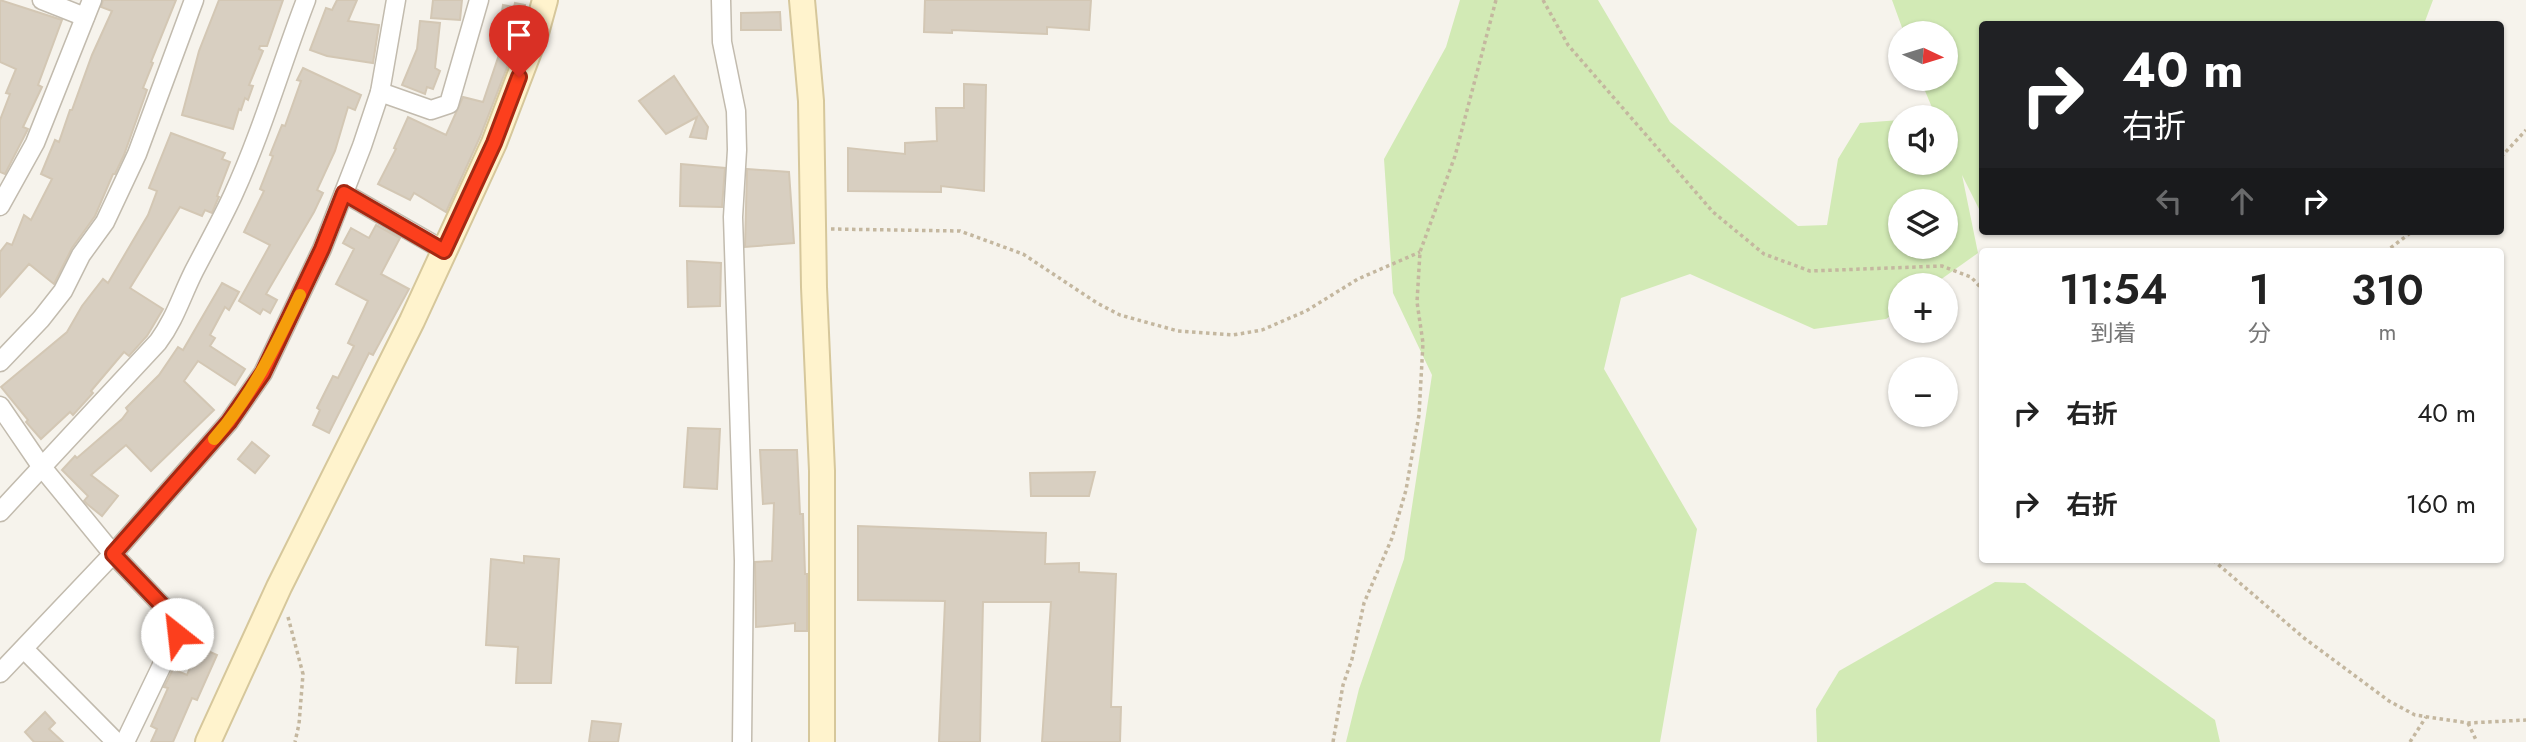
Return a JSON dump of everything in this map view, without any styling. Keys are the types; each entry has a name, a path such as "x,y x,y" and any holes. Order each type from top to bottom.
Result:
{"street":[{"path":"0,206 34,143 89,8 42,0"},
{"path":"0,362 41,319 63,291 81,255 104,222 136,154 194,0"},
{"path":"0,512 158,342 172,323 192,275 233,196 306,0"},
{"path":"0,673 113,554 229,422 263,373 322,249 344,193 380,92 396,0"},
{"path":"380,92 431,110 449,104 479,0"},
{"path":"208,742 279,587 406,333 494,143 536,33 545,0"},
{"path":"721,0 722,42 736,111 737,150 733,217 744,561 742,742"},
{"path":"802,0 811,102 814,287 822,471 821,742"},
{"path":"344,193 444,251"},
{"path":"0,406 41,466 113,554 176,620 177,634 125,742"},
{"path":"24,649 116,742"}],"path":[{"path":"1333,742 1343,685 1352,659 1364,603 1392,538 1406,490 1419,415 1423,343 1417,302 1420,252 1455,156 1496,0"},
{"path":"1543,0 1568,45 1713,212 1764,254 1810,271 1942,266 1971,277 1979,286"},
{"path":"2504,154 2526,131"},
{"path":"815,229 960,231 1023,254 1120,315 1178,331 1233,335 1262,330 1306,311 1358,279 1420,252"},
{"path":"2390,248 2408,235"},
{"path":"2216,563 2304,638 2389,701 2415,715 2468,723 2526,720"},
{"path":"279,587 303,674 295,742"},
{"path":"2410,742 2426,718"},
{"path":"2468,723 2477,742"}],"green space":[{"path":"1460,0 1598,0 1670,122 1798,226 1827,225 1838,159 1860,123 1888,121 1888,175 1958,175 1958,105 1931,105 1925,91 1958,91 1958,21 1900,21 1892,0 2433,0 2425,21 1979,21 1979,209 1962,175 1978,253 1950,273 1888,273 1886,319 1814,329 1690,274 1621,298 1604,369 1697,529 1660,742 1346,742 1359,689 1404,559 1432,375 1393,293 1384,159 1446,47"},
{"path":"1995,582 2025,583 2215,720 2220,742 1817,742 1816,709 1839,671"}],"building":[{"path":"0,0 62,20 38,85 42,87 23,127 28,129 5,174 0,172 0,120 10,94 6,93 16,69 0,62"},
{"path":"103,0 176,0 151,62 153,63 143,88 147,90 124,155 95,216 72,248 54,284 29,264 0,297 0,252 7,243 12,245 24,215 31,220 52,179 41,174 55,140 59,142 112,11 101,7"},
{"path":"219,0 283,0 267,46 260,46 259,49 263,51 249,85 253,86 248,100 245,98 241,110 239,109 233,129 182,115 199,51"},
{"path":"337,0 357,0 348,21 379,25 373,63 327,56 310,50 326,8 332,10"},
{"path":"433,0 462,0 460,20 431,18"},
{"path":"925,0 1091,0 1089,30 1047,27 1047,34 952,30 952,33 924,32"},
{"path":"515,3 525,5 520,34 480,137 446,212 414,193 410,200 378,184 396,149 394,148 408,117 446,135 463,97 483,102 509,25 500,24 503,5 514,7"},
{"path":"780,12 781,30 741,30 741,13"},
{"path":"420,21 440,23 435,68 440,71 433,89 427,87 425,94 402,85 417,49"},
{"path":"303,68 361,95 355,110 348,107 335,151 317,190 323,193 314,212 266,294 277,300 270,313 263,309 260,314 239,301 270,245 244,232 264,191 260,189 273,156 270,155 282,125 285,126 301,81 297,80"},
{"path":"674,76 708,127 706,139 690,137 697,117 666,134 639,101"},
{"path":"964,84 986,85 984,191 941,186 941,192 848,191 848,148 905,154 905,143 937,141 936,108 964,108"},
{"path":"171,133 225,153 222,159 230,162 217,196 219,197 212,213 205,210 202,216 180,207 130,288 163,309 147,336 129,356 124,352 73,415 70,412 41,439 1,387 67,332 82,306 103,279 108,283 148,215 157,191 149,188"},
{"path":"681,164 725,168 722,207 680,206"},
{"path":"747,169 789,172 794,243 745,247"},
{"path":"376,225 400,238 381,274 409,289 373,355 369,353 329,433 313,425 320,410 317,408 333,376 338,378 354,346 348,343 368,301 336,284 354,249 343,243 351,228 369,238"},
{"path":"687,261 721,263 720,306 688,307"},
{"path":"222,283 239,292 229,310 225,307 210,335 215,338 210,346 245,369 235,385 198,361 184,381 214,410 151,471 126,445 91,475 118,496 102,516 84,501 88,496 62,470 75,456 77,458 122,419 128,411 126,408 159,375 178,347 183,350"},
{"path":"688,428 720,429 717,489 684,487"},
{"path":"252,442 269,456 255,473 238,459"},
{"path":"760,450 797,450 800,514 803,514 807,574 807,631 795,631 795,623 756,627 755,562 772,561 774,503 763,504"},
{"path":"1095,472 1089,496 1031,496 1030,473"},
{"path":"858,526 1046,533 1045,564 1079,563 1079,572 1116,574 1111,707 1121,707 1120,742 1042,742 1051,602 983,602 980,742 939,742 945,601 858,600"},
{"path":"524,556 559,559 551,683 516,683 518,647 486,645 491,559 524,563"},
{"path":"199,647 217,655 197,700 192,698 173,742 151,742 157,729 151,726 168,688 164,687 173,669 187,675"},
{"path":"45,712 55,723 49,729 63,742 34,742 25,732"},
{"path":"592,721 621,724 618,742 589,742"}],"slow traffic":[{"path":"214,439 263,373 300,295"}],"route":[{"path":"177,634 176,620 113,554 229,422 263,373 322,249 344,193 444,251 494,143 519,77"}]}
